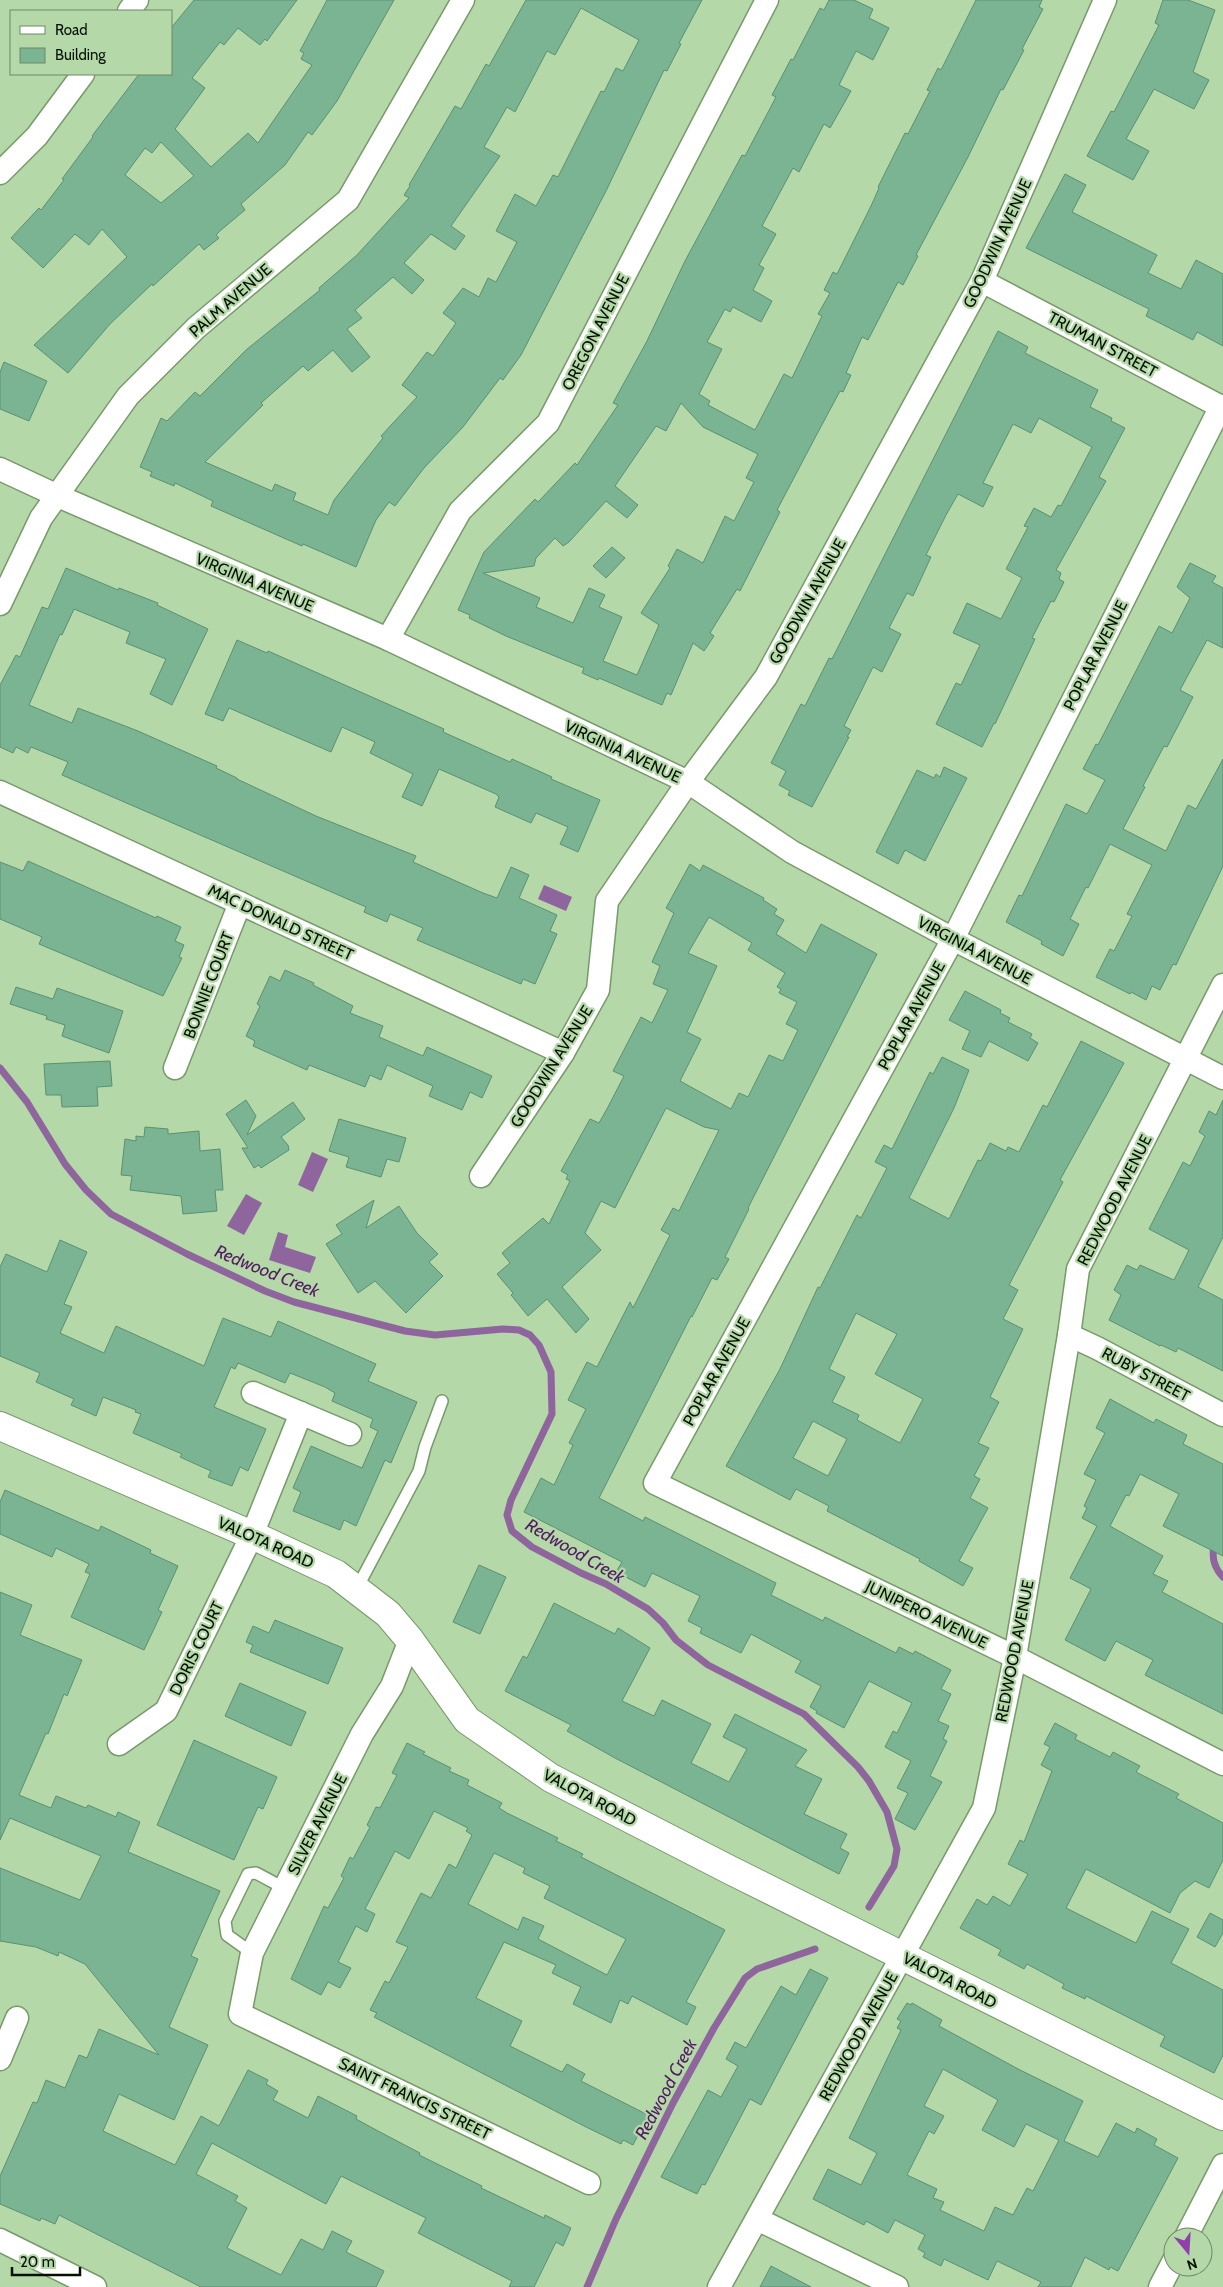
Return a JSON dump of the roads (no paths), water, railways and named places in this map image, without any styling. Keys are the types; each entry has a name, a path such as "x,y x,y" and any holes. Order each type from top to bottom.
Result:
{"street":[{"name":"PALM AVENUE","path":"0,604 41,518 128,396 196,328 348,200 463,0"},
{"name":"OREGON AVENUE","path":"388,639 460,511 548,423 767,0"},
{"name":"GOODWIN AVENUE","path":"480,1176 563,1053 598,990 606,901 688,782 766,677 982,281 1105,0"},
{"path":"0,173 37,136 81,75"},
{"name":"TRUMAN STREET","path":"982,281 1222,407"},
{"name":"POPLAR AVENUE","path":"654,1483 953,939 1222,407"},
{"name":"VIRGINIA AVENUE","path":"0,469 388,639 688,782 792,852 953,939 1223,1078"},
{"name":"MAC DONALD STREET","path":"0,792 563,1053"},
{"name":"BONNIE COURT","path":"175,1068 240,902"},
{"name":"REDWOOD AVENUE","path":"719,2287 984,1808 1015,1657 1069,1335 1078,1269 1223,985"},
{"name":"RUBY STREET","path":"1069,1335 1097,1348 1223,1416"},
{"path":"253,1393 350,1434"},
{"name":"DORIS COURT","path":"119,1744 166,1711 252,1535 301,1413"},
{"name":"VALOTA ROAD","path":"0,1426 252,1535 336,1574 388,1614 410,1640 467,1720 552,1778 902,1956 1223,2116"},
{"name":"JUNIPERO AVENUE","path":"654,1483 1015,1657 1223,1764"},
{"name":"SILVER AVENUE","path":"240,2014 252,1953 362,1734 392,1686 410,1640"},
{"name":"SAINT FRANCIS STREET","path":"240,2014 589,2183"},
{"path":"0,2058 17,2018"},
{"path":"1191,2227 1223,2165"},
{"path":"757,2218 897,2287"},
{"path":"0,2240 95,2287"}],"lane":[{"path":"356,1590 419,1471 424,1447 442,1401"},
{"path":"252,1953 227,1935 225,1921 248,1874 256,1873 284,1888"}],"waterway":[{"name":"Redwood Creek","path":"0,1068 27,1102 65,1164 86,1190 111,1214 187,1254 265,1291 294,1302 405,1331 435,1335 503,1329 519,1330 530,1335 539,1345 551,1372 552,1414 511,1500 507,1515 512,1531 532,1547 606,1584 648,1609 663,1623 676,1640 708,1665 804,1714 858,1767 869,1781 887,1812 897,1849 894,1866 869,1907"},
{"path":"1223,1525 1213,1552 1215,1564 1223,1577"},
{"name":"Redwood Creek","path":"587,2287 616,2219 673,2103 714,2028 745,1978 757,1969 815,1949"}]}
